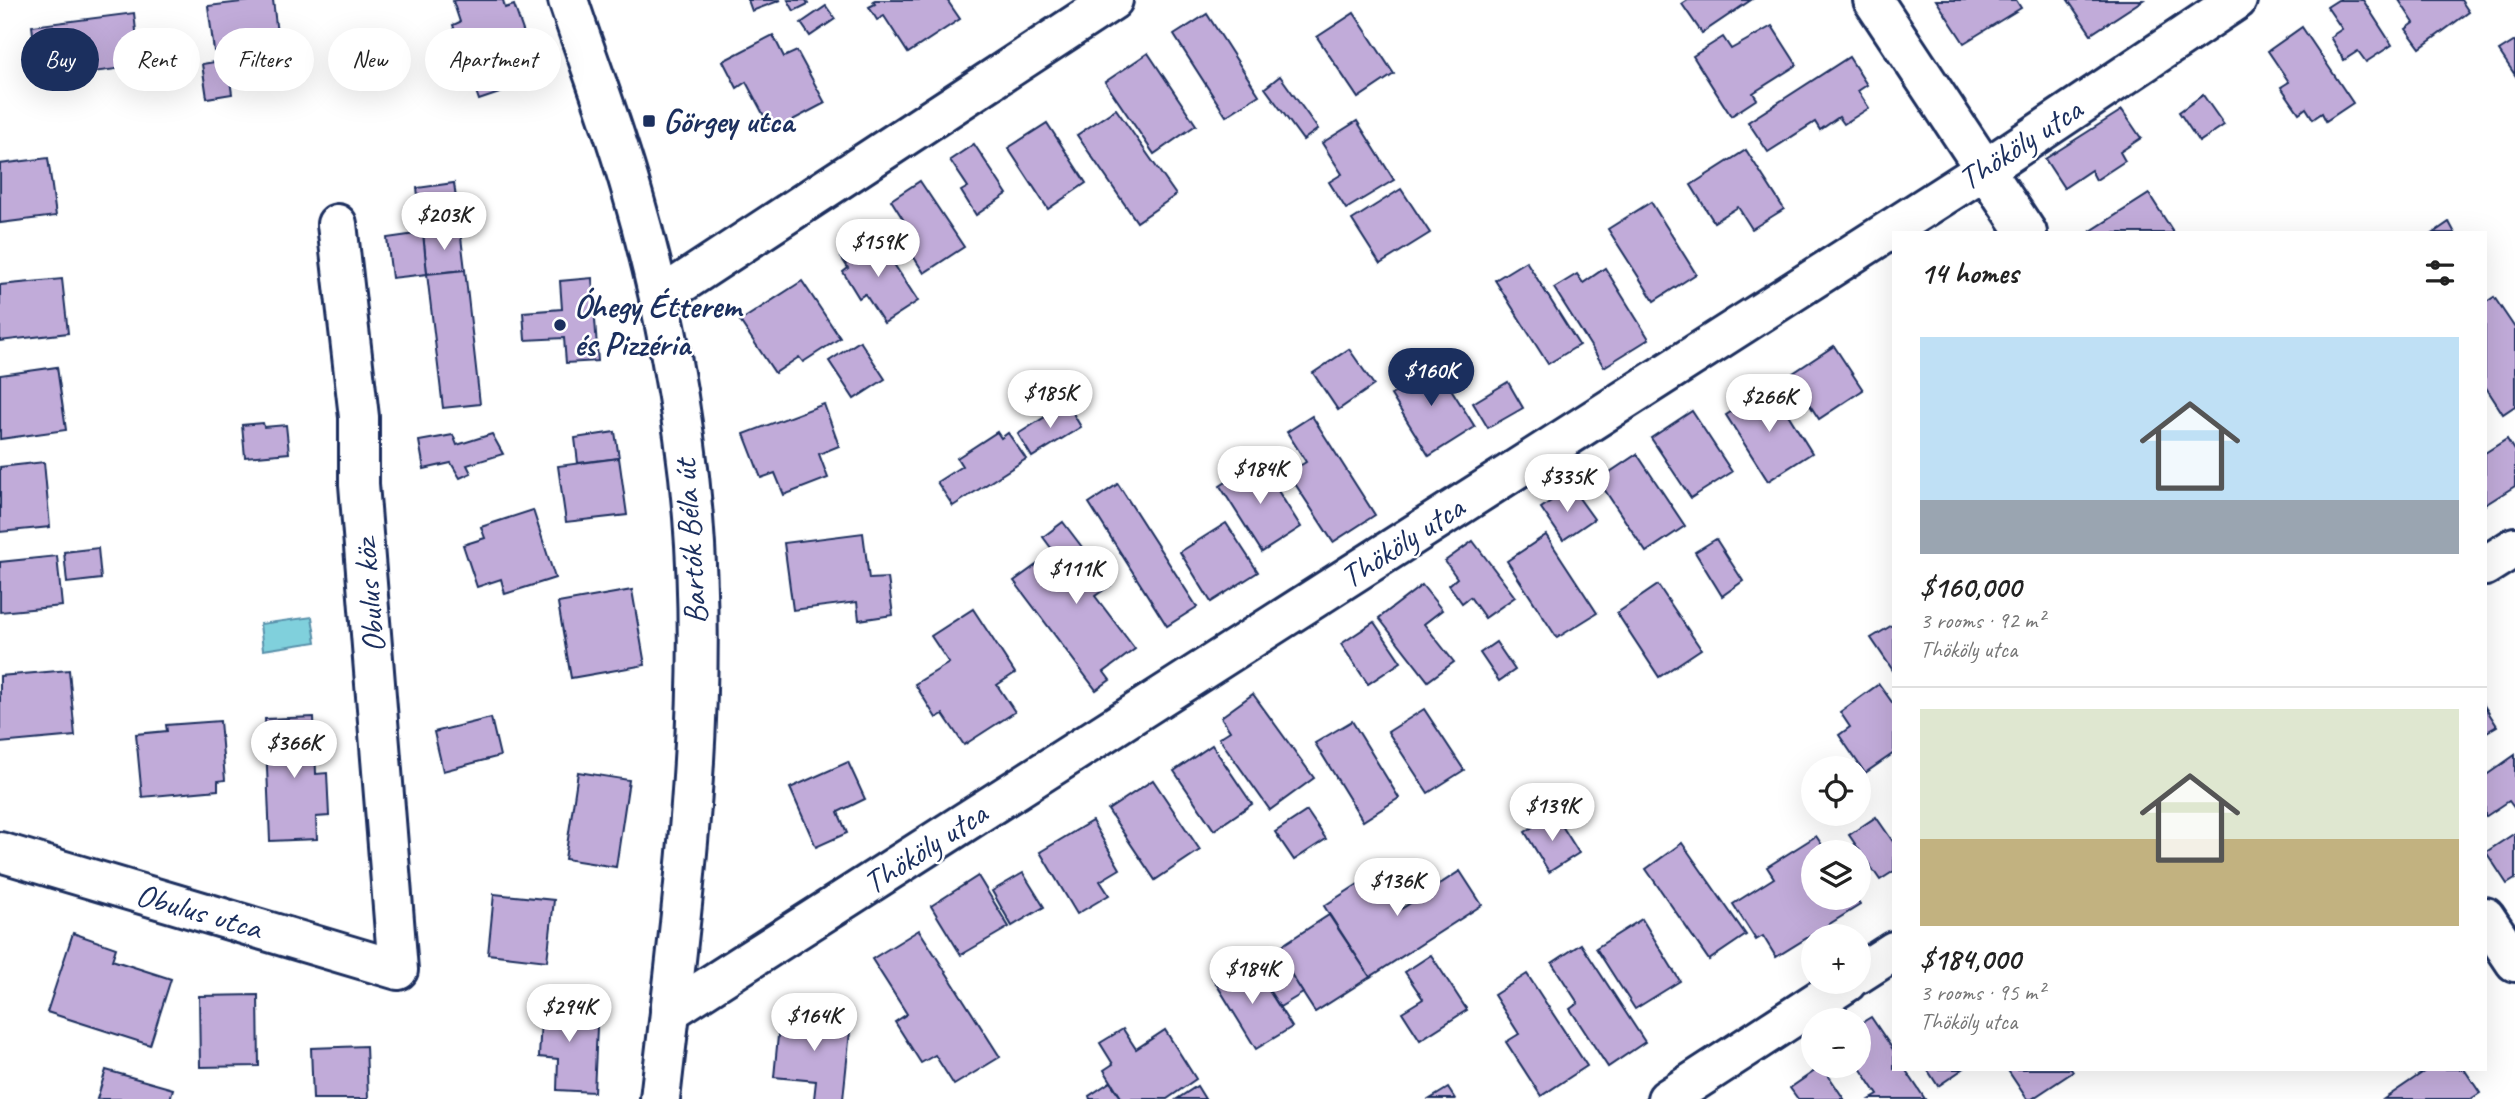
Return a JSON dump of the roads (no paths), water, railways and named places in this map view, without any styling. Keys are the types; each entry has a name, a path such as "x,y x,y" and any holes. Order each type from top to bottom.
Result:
{"street":[{"name":"Bartók Béla út","path":"568,0 632,191 659,298 676,390 693,515 698,606 694,771 660,1099"},
{"path":"659,298 1113,0"},
{"path":"1873,0 2027,231"},
{"name":"Thököly utca","path":"670,1011 1984,169 2237,0"},
{"name":"Obulus köz","path":"337,224 359,417 359,484 398,970"},
{"path":"2487,565 2515,547"},
{"name":"Obulus utca","path":"0,852 398,970"},
{"path":"2487,920 2515,962"},
{"path":"1871,966 1892,952"},
{"path":"1667,1099 1829,994"}],"water":[{"path":"312,617 316,642 263,650 260,624"}],"place":[{"name":"Görgey utca","path":"649,121"},
{"name":"Óhegy Étterem és Pizzéria","path":"560,325"}]}
